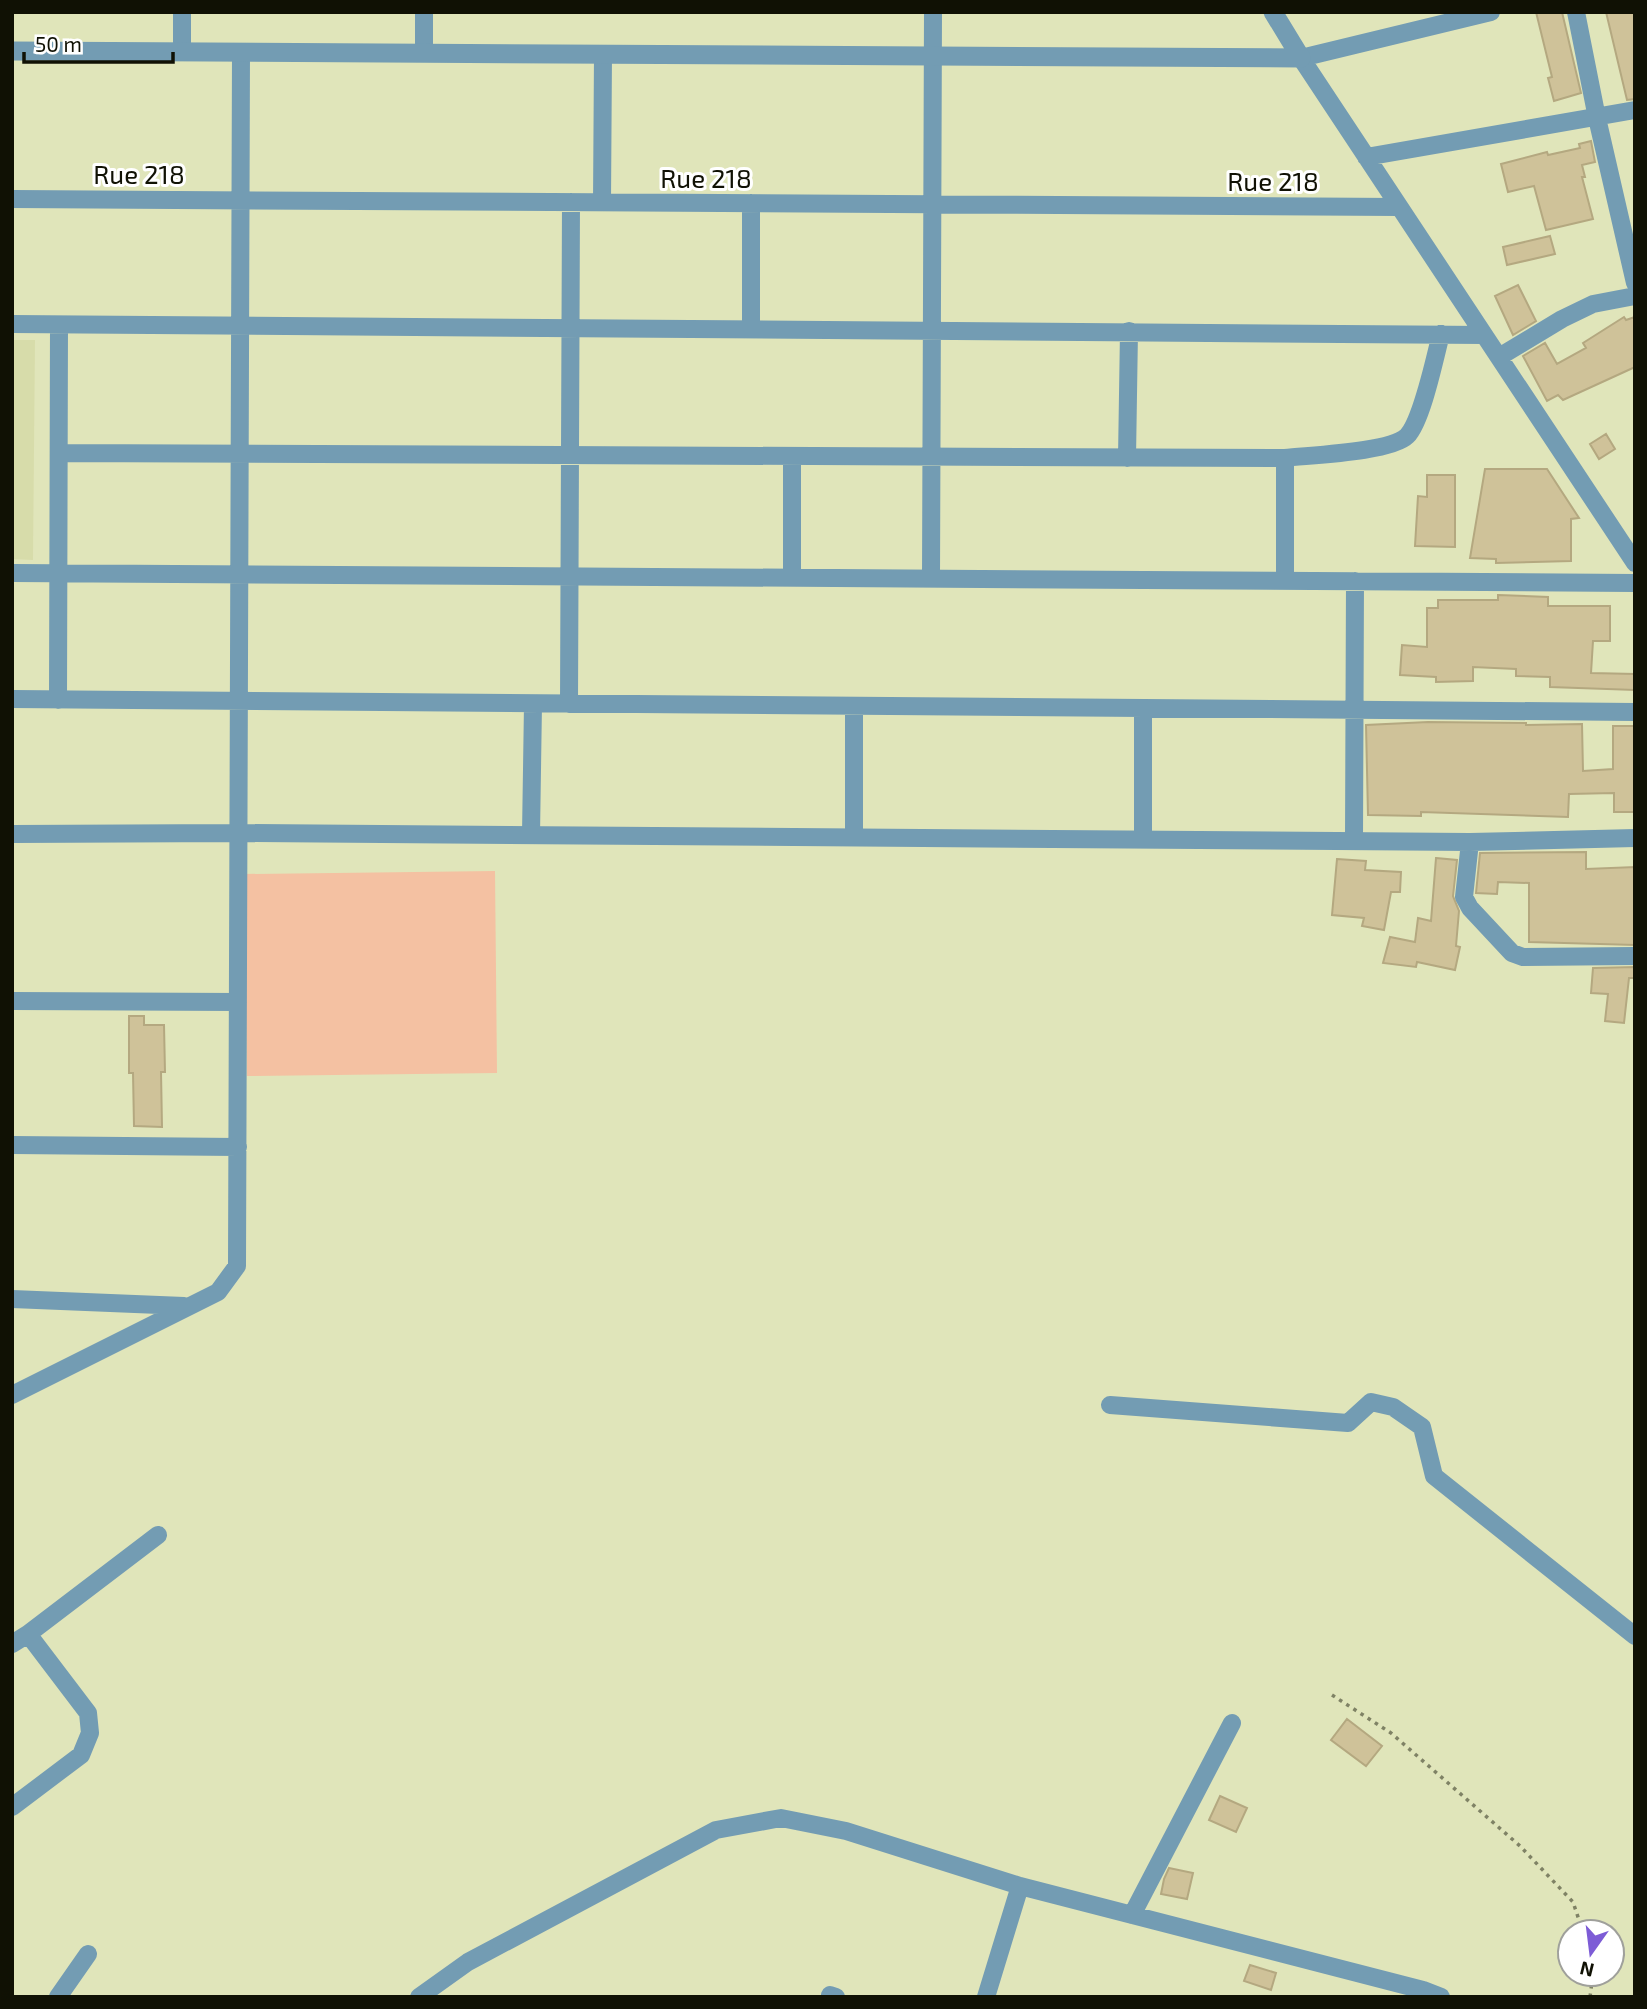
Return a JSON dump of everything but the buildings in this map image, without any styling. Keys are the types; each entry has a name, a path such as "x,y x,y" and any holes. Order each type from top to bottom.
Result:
{"street":[{"path":"182,12 182,52"},
{"path":"424,12 424,53"},
{"path":"932,578 933,12"},
{"path":"1273,12 1635,563"},
{"path":"12,51 1301,58 1492,12"},
{"path":"1576,12 1635,283"},
{"path":"12,1395 218,1292 237,1266 241,52"},
{"path":"602,202 603,54"},
{"path":"1366,157 1635,110"},
{"name":"Rue 218","path":"12,199 1399,207"},
{"path":"569,704 571,202"},
{"path":"751,203 751,329"},
{"path":"1499,357 1562,319 1593,304 1635,296"},
{"path":"12,324 1484,334"},
{"path":"58,700 59,325"},
{"path":"1127,457 1129,331"},
{"path":"58,453 1285,458 1390,446 1406,437 1416,423 1441,334"},
{"path":"792,456 792,577"},
{"path":"1285,458 1285,580"},
{"path":"12,573 1635,583"},
{"path":"1354,841 1355,580"},
{"path":"12,699 1635,712"},
{"path":"531,835 533,704"},
{"path":"854,706 854,837"},
{"path":"1143,708 1143,840"},
{"path":"12,834 238,833 1470,842 1635,838"},
{"path":"1470,842 1464,897 1470,908 1512,953 1524,957 1635,956"},
{"path":"12,1001 238,1002"},
{"path":"12,1145 238,1147"},
{"path":"12,1299 188,1306"},
{"path":"1110,1405 1349,1423 1371,1402 1393,1407 1422,1427 1434,1476 1635,1636"},
{"path":"12,1644 158,1535"},
{"path":"12,1807 81,1755 90,1733 88,1713 28,1634"},
{"path":"1132,1915 1232,1723"},
{"path":"419,1997 468,1962 716,1830 781,1818 846,1831 1020,1886 1423,1990 1441,1997"},
{"path":"986,1997 1020,1886"},
{"path":"58,1997 88,1954"}],"path":[{"path":"1332,1695 1391,1733 1520,1846 1573,1902 1578,1918"}],"shaded area":[{"path":"12,340 35,340 33,560 12,559"},
{"path":"495,871 497,1073 247,1076 244,874"}]}
